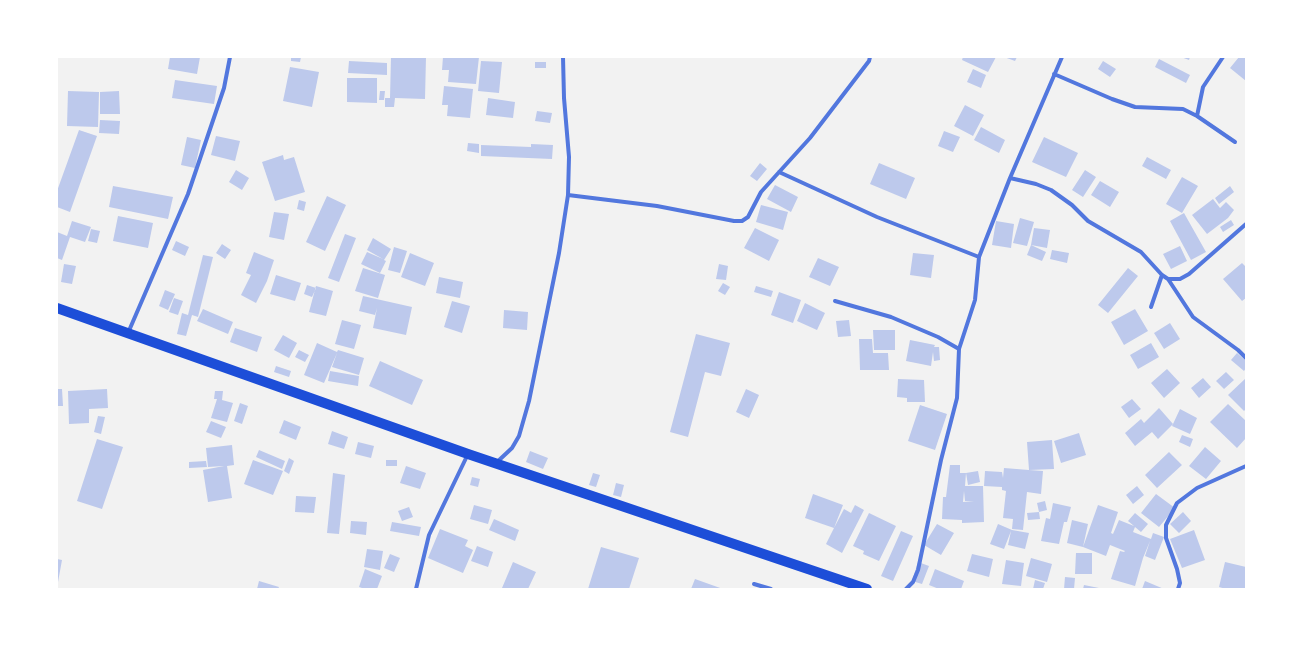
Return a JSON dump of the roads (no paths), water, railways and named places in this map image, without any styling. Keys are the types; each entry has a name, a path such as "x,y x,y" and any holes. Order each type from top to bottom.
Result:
{"main road":[{"path":"57,308 496,464 867,589"}],"street":[{"path":"128,333 188,194 224,88 230,57"},
{"path":"496,464 512,448 519,436 529,401 559,253 568,195 569,157 562,57"},
{"path":"568,195 657,206 734,221 742,221 748,217 760,192 810,138 869,61 870,57"},
{"path":"906,589 913,582 918,570 957,398 959,349 976,300 979,257 1010,178 1062,57"},
{"path":"1197,116 1203,87 1223,57"},
{"path":"1054,74 1099,94 1135,107 1183,109 1197,116 1235,142"},
{"path":"779,172 877,217 979,257"},
{"path":"1010,178 1036,184 1051,190 1072,206 1088,221 1141,252 1162,275 1168,279 1193,317 1238,350 1246,358"},
{"path":"1168,279 1180,278 1189,274 1246,224"},
{"path":"1151,307 1162,275"},
{"path":"835,301 891,317 938,337 959,349"},
{"path":"416,589 430,535 468,454"},
{"path":"1178,589 1180,583 1177,569 1166,538 1166,525 1178,503 1197,488 1246,466"},
{"path":"754,584 771,589"}]}
